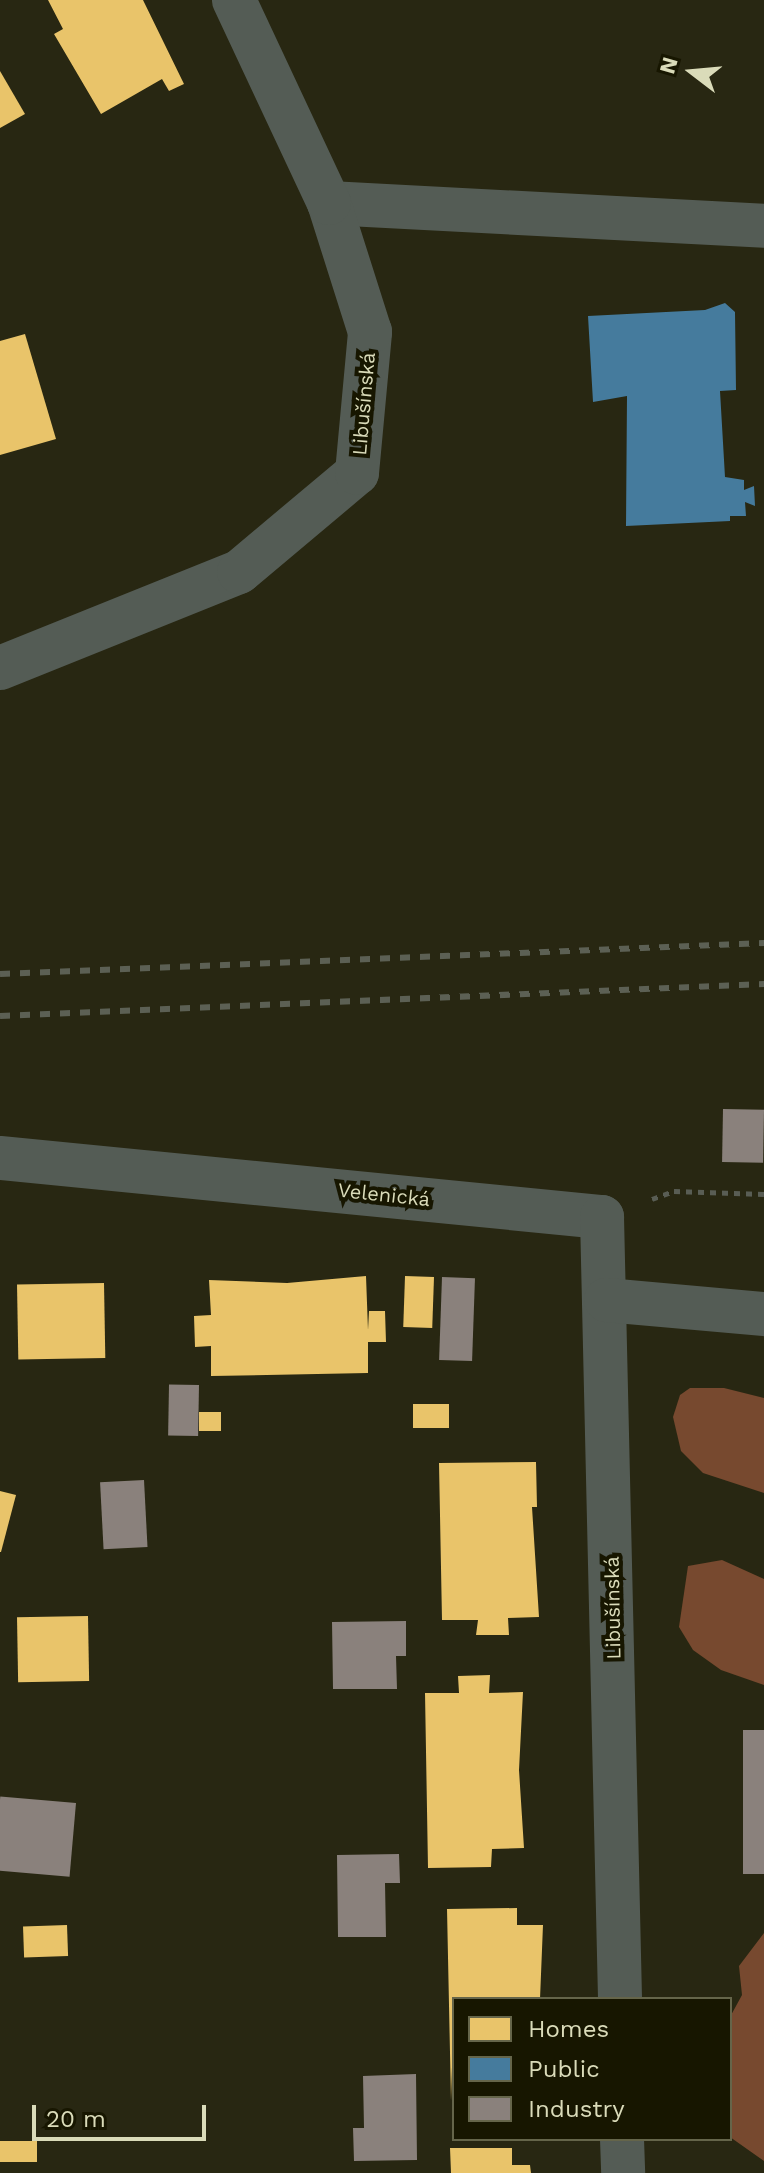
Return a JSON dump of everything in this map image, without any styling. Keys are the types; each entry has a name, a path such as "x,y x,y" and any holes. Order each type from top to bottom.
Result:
{"street":[{"name":"Libušínská","path":"0,668 239,572 357,473 370,332 329,203 234,0"},
{"path":"329,203 764,226"},
{"name":"Velenická","path":"0,1158 602,1217"},
{"name":"Libušínská","path":"602,1217 620,1997"},
{"path":"606,1300 764,1314"},
{"path":"622,2141 623,2173"}],"path":[{"path":"602,1217 674,1191 764,1194"}],"shaded area":[{"path":"690,1388 724,1388 764,1398 764,1493 703,1473 681,1451 673,1417 680,1395"},
{"path":"722,1560 764,1579 764,1685 721,1670 693,1650 679,1627 688,1566"},
{"path":"764,1933 764,2161 732,2138 732,2013 742,1995 739,1966"}],"building: Homes":[{"path":"48,0 143,0 184,84 169,91 162,79 101,114 54,34 63,29"},
{"path":"0,71 25,114 0,128"},
{"path":"25,334 56,439 0,455 0,341"},
{"path":"366,1276 368,1330 369,1311 385,1311 386,1342 368,1342 368,1373 211,1376 211,1346 195,1347 194,1316 211,1315 209,1280 287,1283"},
{"path":"405,1276 434,1277 432,1328 403,1327"},
{"path":"104,1283 105,1358 18,1360 17,1285"},
{"path":"413,1404 449,1404 449,1428 413,1428"},
{"path":"199,1412 221,1412 221,1431 199,1431"},
{"path":"536,1462 537,1507 532,1507 539,1617 508,1618 509,1635 476,1635 478,1620 442,1620 439,1463"},
{"path":"0,1491 16,1495 1,1552 0,1552"},
{"path":"88,1616 89,1681 18,1682 17,1617"},
{"path":"490,1675 489,1693 523,1692 519,1770 524,1848 492,1849 491,1867 428,1868 425,1693 459,1693 458,1676"},
{"path":"517,1908 517,1925 543,1925 540,1997 452,1997 451,2101 447,1909"},
{"path":"67,1925 68,1956 24,1958 23,1927"},
{"path":"0,2141 37,2141 37,2162 0,2162"},
{"path":"450,2148 512,2148 512,2165 530,2165 531,2173 451,2173"}],"building: Public":[{"path":"725,303 735,312 736,390 720,391 725,477 744,480 744,490 754,486 755,506 745,502 746,516 730,516 730,521 626,526 627,396 593,402 588,316 705,310"}],"building: Industry":[{"path":"723,1109 764,1110 763,1163 722,1162"},
{"path":"442,1277 475,1278 472,1361 439,1360"},
{"path":"169,1384 199,1385 198,1436 168,1435"},
{"path":"144,1480 148,1547 104,1549 100,1482"},
{"path":"406,1621 406,1656 396,1656 397,1689 333,1689 332,1622"},
{"path":"743,1730 764,1730 764,1874 743,1874"},
{"path":"0,1796 76,1803 70,1877 0,1871"},
{"path":"399,1854 400,1883 385,1883 386,1937 338,1937 337,1855"},
{"path":"416,2074 417,2160 354,2161 353,2128 364,2128 363,2076"}],"railway":[{"path":"0,974 764,943"},
{"path":"0,1016 764,984"}]}
